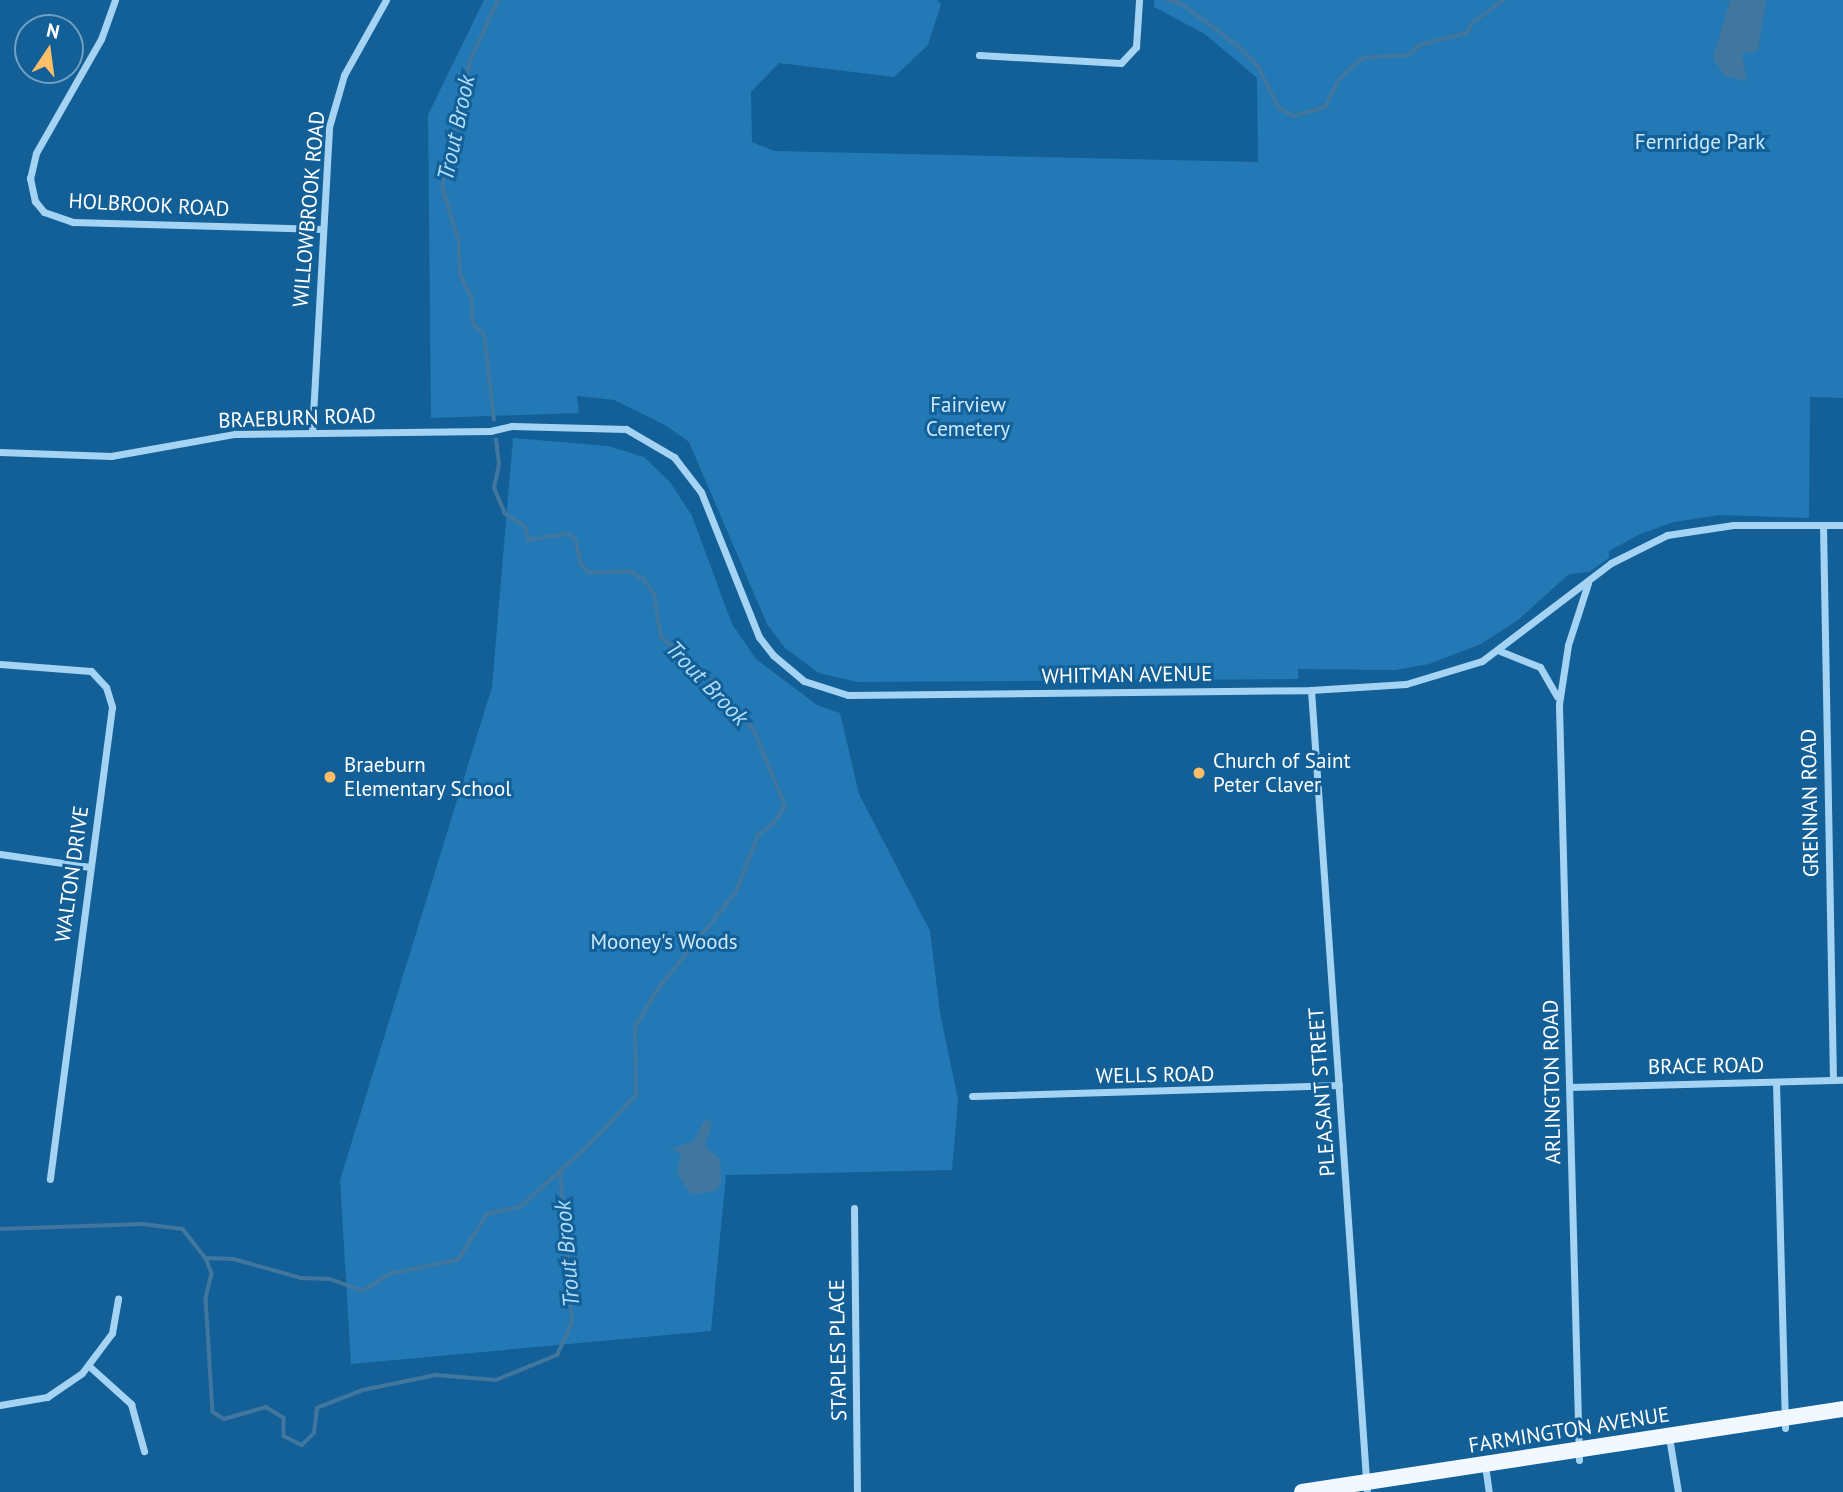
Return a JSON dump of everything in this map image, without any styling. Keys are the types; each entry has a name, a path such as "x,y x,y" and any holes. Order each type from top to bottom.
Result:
{"main road":[{"name":"FARMINGTON AVENUE","path":"1302,1492 1368,1489 1784,1423 1843,1409"},
{"name":"FARMINGTON AVENUE","path":"1784,1423 1843,1419"}],"street":[{"name":"HOLBROOK ROAD","path":"115,0 101,39 36,153 30,178 34,201 44,212 73,222 321,229"},
{"name":"WILLOWBROOK ROAD","path":"312,433 321,229 335,102 344,75 386,0"},
{"path":"979,55 1121,63 1136,47 1139,0"},
{"name":"BRAEBURN ROAD","path":"0,452 111,456 235,434 489,431 512,426"},
{"name":"WHITMAN AVENUE","path":"512,426 626,429 674,457 701,492 759,637 789,670 821,689 848,695 1311,690 1434,678 1500,651 1588,581 1630,552 1668,535 1733,525 1843,524"},
{"name":"GRENNAN ROAD","path":"1823,525 1833,1080"},
{"name":"ARLINGTON ROAD","path":"1579,1455 1559,704 1568,645 1588,581"},
{"name":"ARLINGTON ROAD","path":"1500,651 1540,667 1552,680 1559,704"},
{"name":"WALTON DRIVE","path":"0,664 81,668 106,687 112,707 50,1178"},
{"name":"PLEASANT STREET","path":"1311,690 1368,1489"},
{"path":"0,854 90,867"},
{"name":"BRACE ROAD","path":"1570,1087 1843,1080"},
{"path":"1776,1082 1784,1423"},
{"name":"WELLS ROAD","path":"972,1096 1204,1093 1339,1085"},
{"name":"STAPLES PLACE","path":"854,1208 857,1492"},
{"path":"0,1405 47,1397 89,1366 112,1333 118,1299"},
{"path":"89,1366 131,1404 144,1451"},
{"path":"1670,1441 1678,1492"},
{"path":"1486,1469 1489,1492"}],"green space":[{"name":"Fairview Cemetery","path":"484,0 937,0 941,4 928,45 894,77 779,63 751,92 752,142 774,151 1258,162 1257,78 1205,34 1154,7 1154,0 1843,0 1843,398 1810,397 1809,518 1720,515 1674,522 1640,534 1609,551 1609,558 1589,572 1569,574 1518,620 1481,644 1429,664 1395,670 1298,669 1298,679 857,682 819,673 785,648 767,624 689,442 665,425 614,400 577,396 579,413 431,418 428,115"},
{"name":"Mooney's Woods","path":"513,438 608,446 644,457 670,482 692,516 732,624 756,659 817,705 840,713 859,794 930,931 940,1013 958,1099 952,1170 726,1175 711,1331 351,1364 340,1180 492,687"}],"shaded area":[{"path":"1730,0 1766,0 1758,51 1742,53 1747,81 1724,76 1713,58"},
{"path":"705,1119 712,1123 705,1146 720,1159 721,1184 716,1191 691,1195 677,1172 681,1154 671,1149 694,1141"}],"waterway":[{"name":"Trout Brook","path":"494,420 484,334 473,325 471,298 460,274 458,239 442,187 470,61 498,0"},
{"name":"Trout Brook","path":"1168,0 1182,4 1237,45 1258,66 1279,108 1294,116 1325,107 1339,79 1363,58 1408,55 1420,45 1467,33 1472,23 1504,0"},
{"name":"Trout Brook","path":"0,1229 142,1224 183,1229 206,1258 234,1259 301,1278 330,1279 363,1291 389,1274 458,1260 487,1214 520,1207 588,1146 636,1095 635,1027 658,989 736,892 758,835 774,823 785,806 754,731 713,682 661,637 654,594 644,580 630,572 589,573 581,565 575,539 567,534 529,541 525,527 505,514 494,488 499,464 496,440"},
{"name":"Trout Brook","path":"206,1258 212,1274 206,1298 213,1412 224,1419 266,1407 284,1418 284,1436 302,1445 314,1433 317,1408 363,1390 436,1375 496,1380 557,1355 572,1323 560,1172"}],"place":[{"name":"Church of Saint Peter Claver","path":"1199,773"},
{"name":"Braeburn Elementary School","path":"330,777"}],"park label":[{"name":"Fernridge Park","path":"1700,142"}]}
